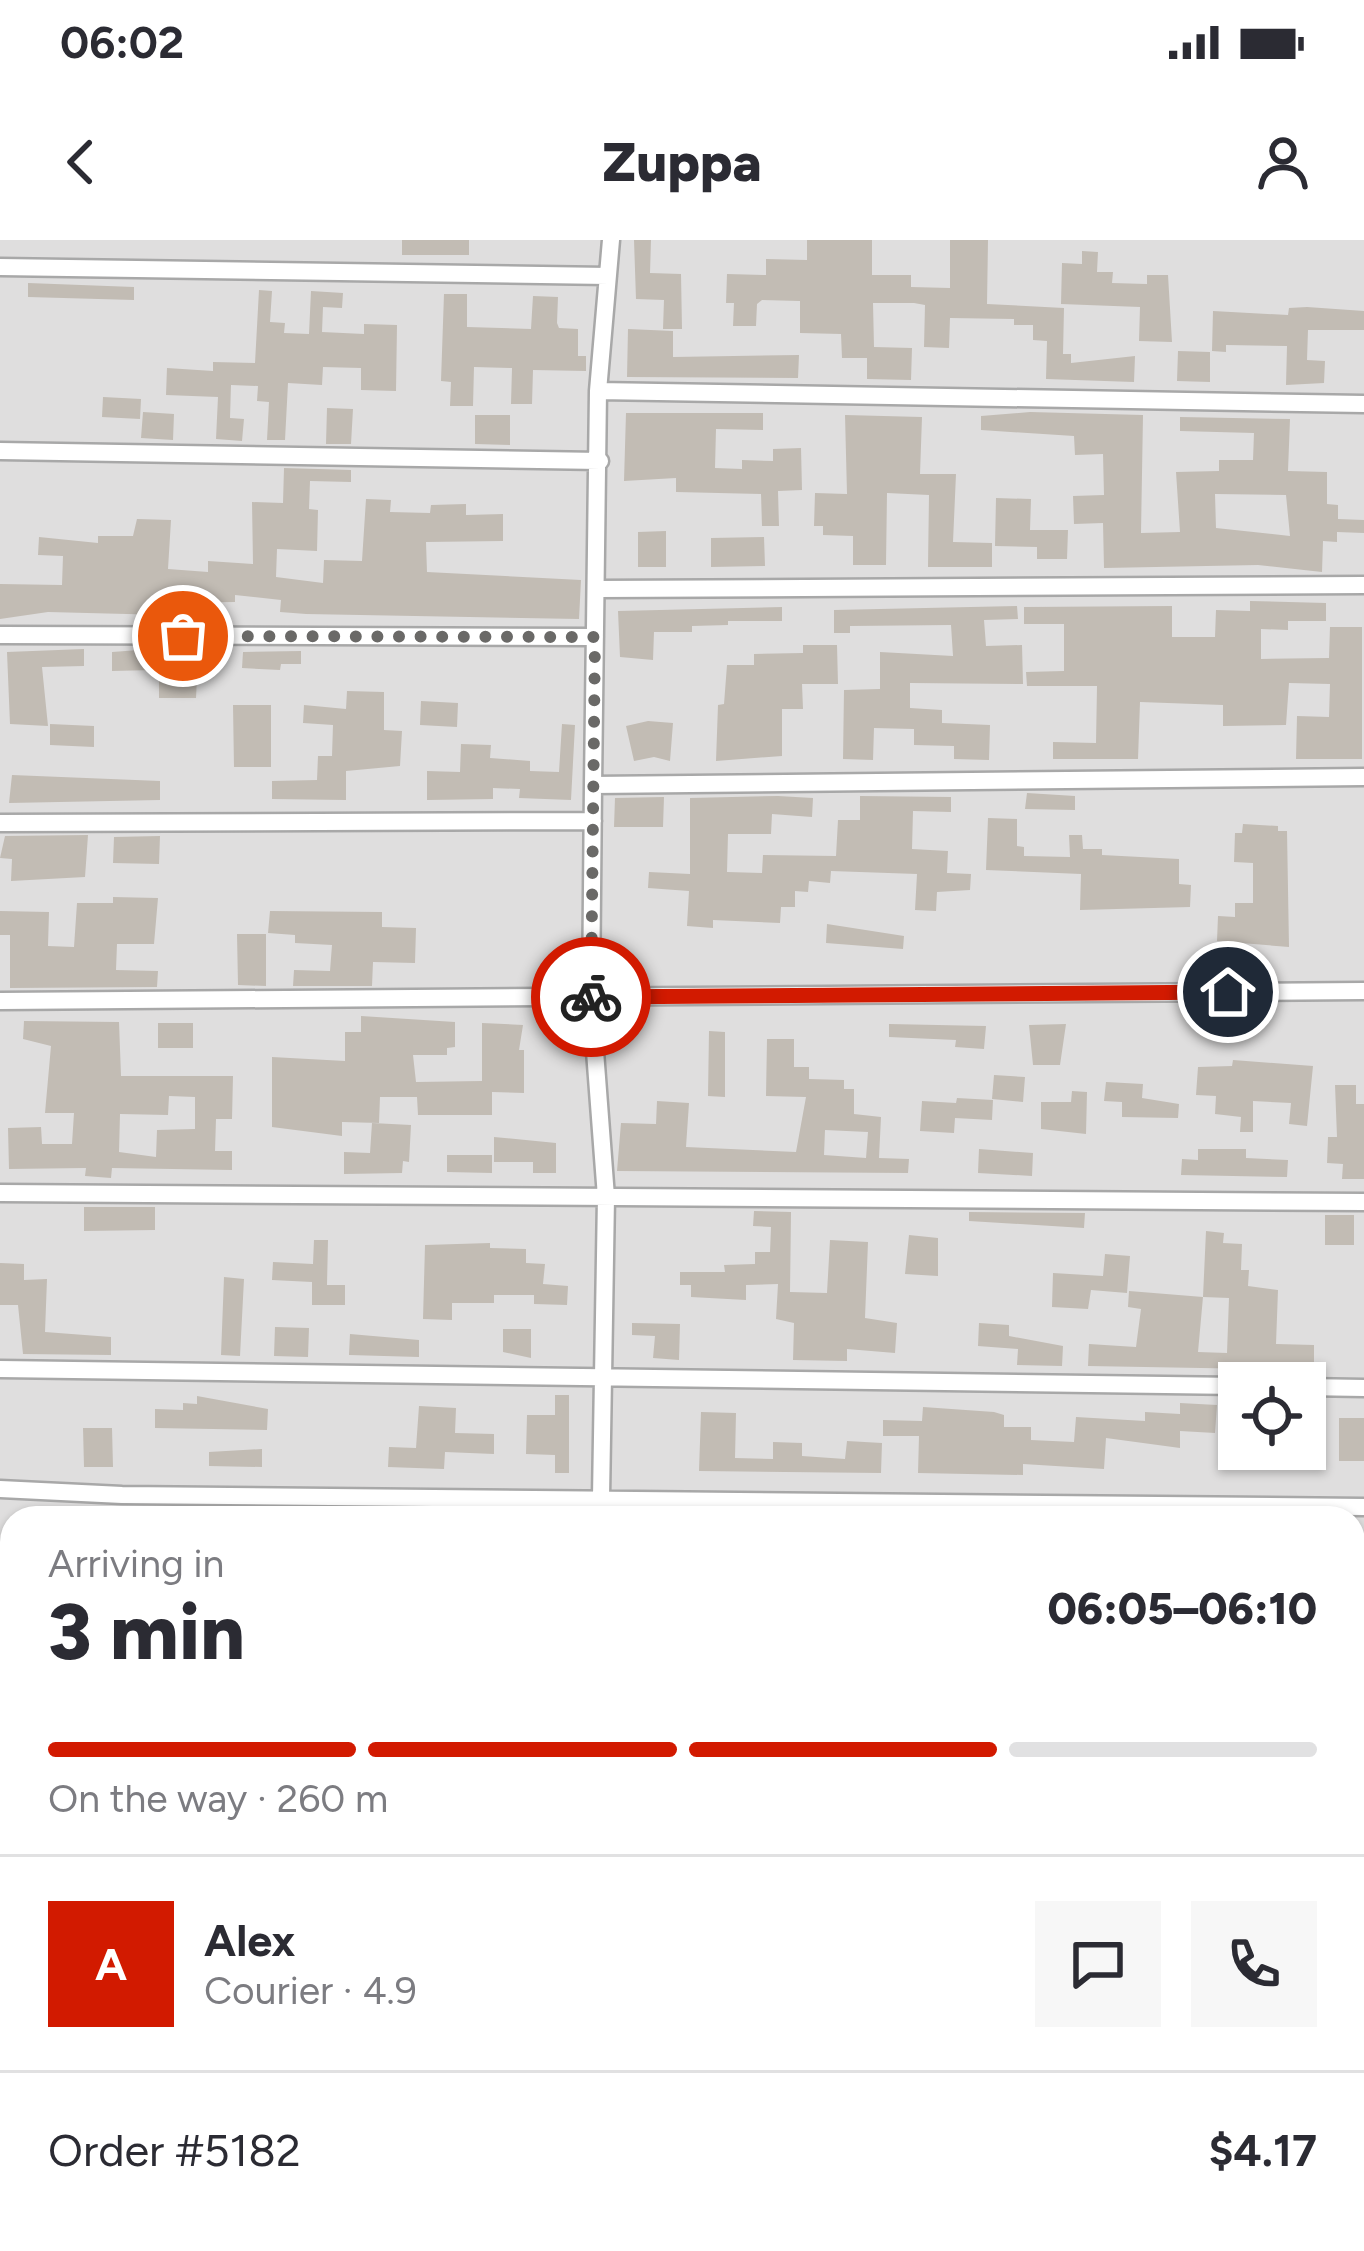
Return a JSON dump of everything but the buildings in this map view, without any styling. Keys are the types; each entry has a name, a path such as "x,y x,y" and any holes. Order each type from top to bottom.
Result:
{"street":[{"path":"606,1506 601,1497 606,1197 591,998 598,391 611,240"},
{"path":"0,267 608,276"},
{"path":"598,391 1364,404"},
{"path":"0,451 600,461"},
{"path":"597,589 1364,586"},
{"path":"0,635 595,637"},
{"path":"593,785 1364,777"},
{"path":"0,823 593,821"},
{"path":"0,1001 1364,991"},
{"path":"0,1193 1364,1202"},
{"path":"0,1370 1218,1386"},
{"path":"1326,1387 1364,1388"},
{"path":"0,1489 122,1495 601,1497 980,1506"},
{"path":"122,1495 122,1506"}],"shaded area":[{"path":"0,240 1364,240 1364,1506 0,1506"}],"way so far":[{"path":"183,636 595,637 591,997"}],"route":[{"path":"591,997 1228,992"}]}
